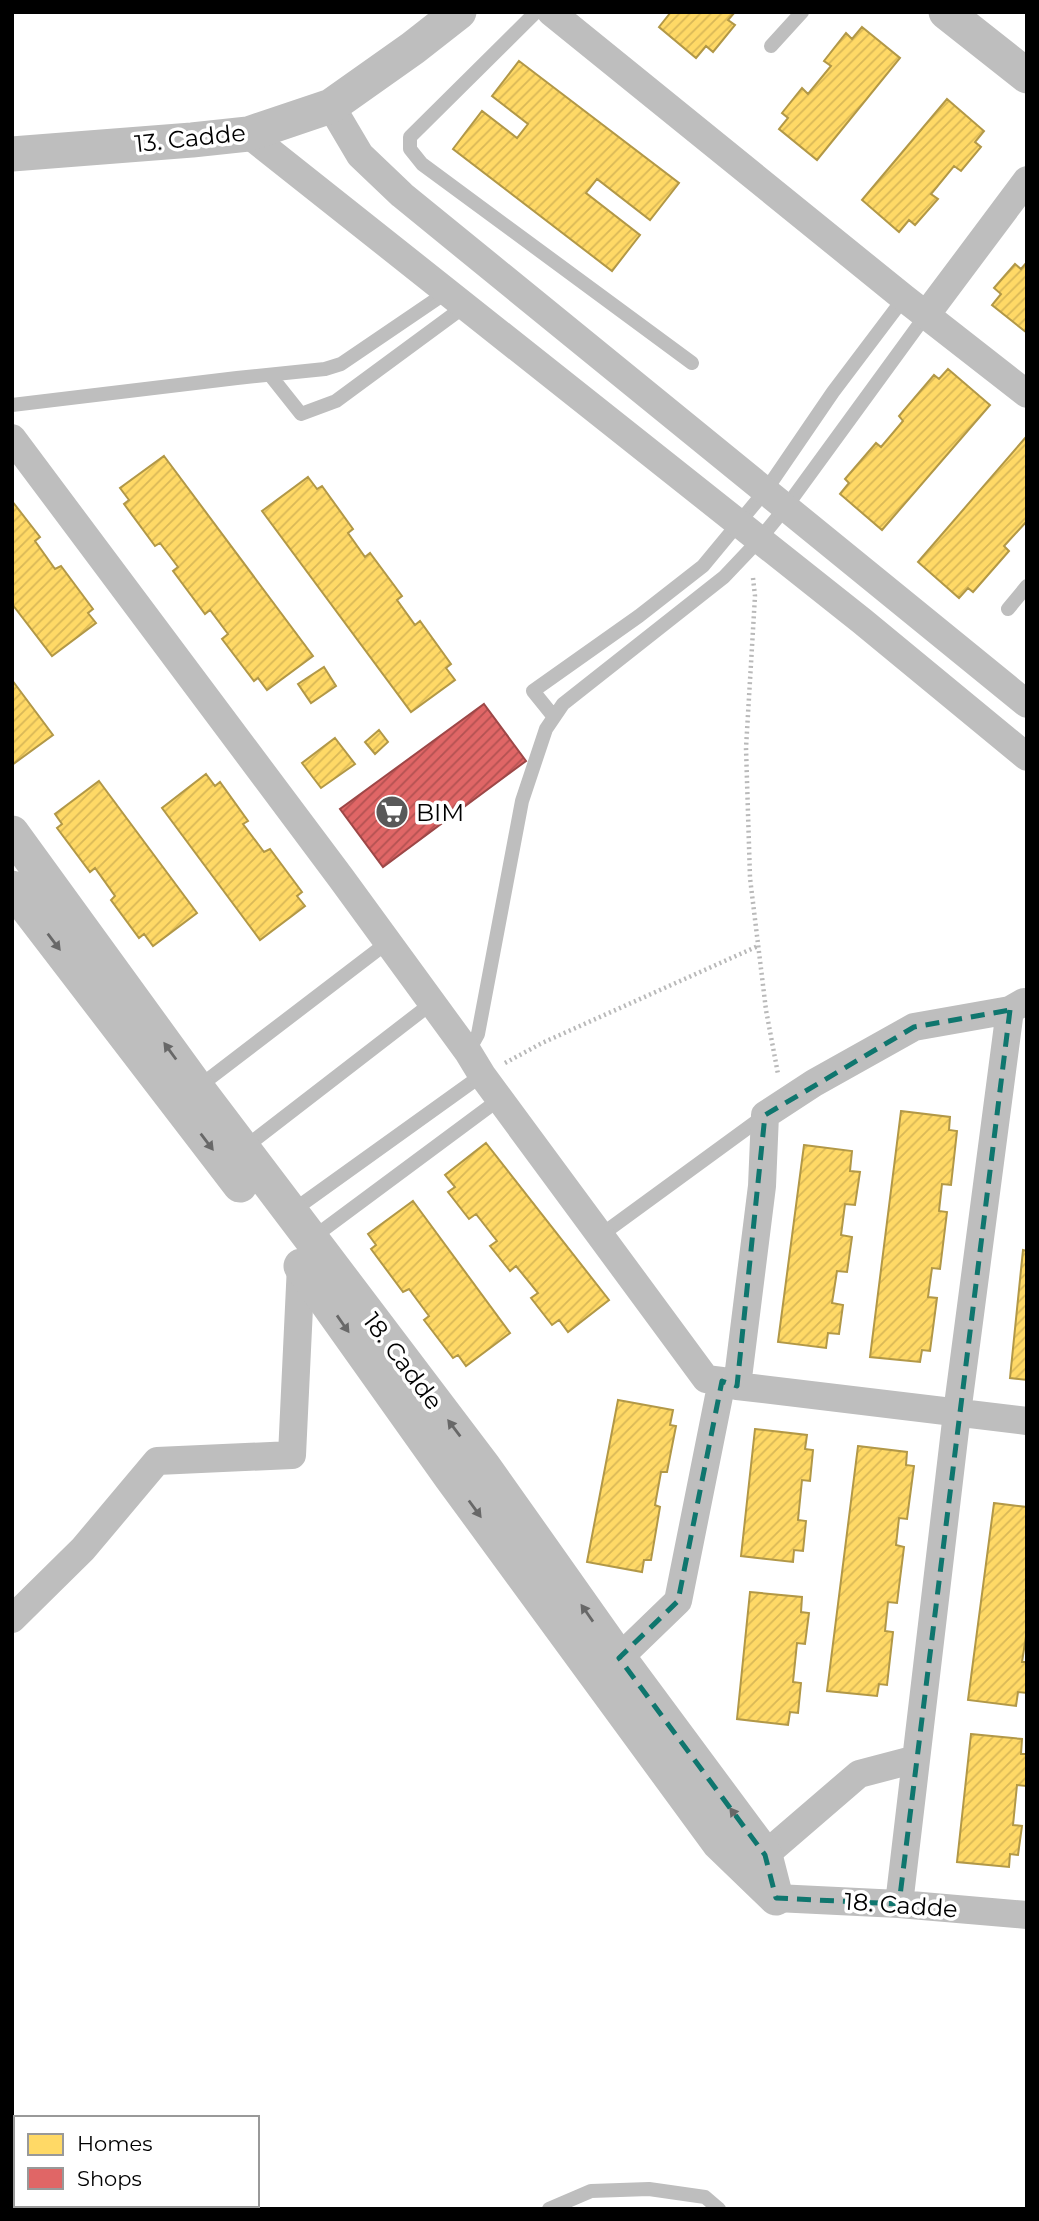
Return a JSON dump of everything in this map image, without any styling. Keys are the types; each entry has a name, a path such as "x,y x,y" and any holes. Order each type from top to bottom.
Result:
{"street":[{"name":"13. Cadde","path":"12,154 248,134 331,106 459,12"},
{"path":"551,12 1027,394"},
{"path":"946,12 1027,76"},
{"path":"331,106 360,155 402,195 1027,704"},
{"path":"248,134 749,537 862,621 1027,757"},
{"path":"915,306 1027,180"},
{"path":"12,438 432,1003 706,1379 1027,1421"},
{"name":"18. Cadde","path":"12,833 243,1149 452,1478 719,1843 776,1898 899,1904 1027,1915"},
{"name":"18. Cadde","path":"12,888 484,1467 765,1855 776,1898"},
{"path":"620,1658 678,1601 729,1383 774,1109 814,1083 914,1027 1018,1005 957,1413 899,1904"},
{"path":"12,1619 83,1549 157,1461 292,1455 300,1239"},
{"path":"765,1855 859,1774 916,1759"}],"lane":[{"path":"536,12 410,137 410,149 422,164 692,363"},
{"path":"771,46 802,12"},
{"path":"270,375 301,414 336,401 456,299"},
{"path":"12,405 325,369 341,364 456,299"},
{"path":"300,1239 475,1064 478,1034 522,801 545,729 563,704 724,577 749,537 915,306"},
{"path":"554,717 533,691 639,617 703,566 749,537 776,499 833,392 915,306"},
{"path":"1008,609 1027,586"},
{"path":"197,1088 387,942"},
{"path":"243,1149 432,1003"},
{"path":"300,1239 501,1098"},
{"path":"601,1235 774,1109"},
{"path":"549,2209 590,2192 649,2189 705,2197 719,2209"}],"path":[{"path":"749,537 755,596 746,748 750,878 766,1010 774,1109"},
{"path":"475,1064 542,1043 758,946"}],"highlighted area":[{"path":"1010,1010 899,1904 776,1898 765,1855 619,1658 678,1601 722,1381 737,1386 765,1115 914,1027"}],"building: Homes":[{"path":"671,12 735,12 728,20 735,25 713,52 706,46 696,58 659,27"},
{"path":"862,27 900,58 817,160 779,129 788,118 782,113 802,88 808,94 831,66 824,61 846,33 852,39"},
{"path":"519,61 679,183 650,220 597,179 586,193 640,235 612,271 453,149 482,111 517,138 528,124 492,96"},
{"path":"947,99 984,131 975,142 981,147 961,171 954,166 931,194 938,199 915,225 909,220 899,232 862,200"},
{"path":"1027,262 1027,333 992,305 1001,294 994,288 1015,264 1021,269"},
{"path":"948,369 990,405 882,530 840,494 849,483 845,479 876,443 881,447 903,421 899,416 934,375 939,379"},
{"path":"1026,437 1027,521 1004,546 1009,551 973,592 968,588 959,598 918,562"},
{"path":"164,456 313,656 267,690 258,678 254,681 222,639 228,634 210,610 205,614 173,571 178,567 160,543 155,546 124,504 129,500 120,488"},
{"path":"308,477 317,489 322,486 353,529 348,533 365,557 370,553 402,596 397,600 415,625 420,621 451,664 446,668 455,680 411,712 262,511"},
{"path":"12,501 40,537 35,541 55,569 61,566 93,609 88,613 96,623 52,656 12,604"},
{"path":"324,667 336,686 311,703 298,684"},
{"path":"12,680 53,735 12,765"},
{"path":"379,730 388,742 375,754 365,742"},
{"path":"335,738 355,764 321,788 302,763"},
{"path":"206,774 215,786 220,782 248,821 243,824 264,852 270,849 302,892 297,896 305,906 260,940 162,808"},
{"path":"99,781 197,913 153,946 144,934 139,938 111,900 115,896 95,868 90,872 57,828 62,824 55,814"},
{"path":"901,1111 950,1117 949,1130 957,1131 951,1185 942,1184 939,1211 947,1212 940,1269 932,1268 928,1297 937,1298 930,1351 922,1350 920,1362 870,1357"},
{"path":"486,1143 609,1300 568,1332 559,1320 552,1325 531,1298 538,1293 516,1266 510,1271 490,1246 497,1241 476,1214 469,1219 448,1192 455,1187 445,1175"},
{"path":"804,1145 852,1151 850,1171 860,1172 855,1205 845,1204 841,1235 852,1237 847,1272 837,1271 832,1303 843,1305 839,1334 828,1333 826,1348 778,1342"},
{"path":"413,1201 510,1333 466,1366 458,1355 453,1358 424,1320 429,1316 409,1289 403,1292 371,1249 376,1245 368,1234"},
{"path":"1023,1250 1027,1251 1027,1380 1010,1378"},
{"path":"618,1400 673,1410 670,1425 676,1426 667,1472 661,1472 655,1505 660,1507 651,1560 644,1560 642,1572 587,1562"},
{"path":"755,1429 807,1435 805,1449 813,1450 810,1481 802,1480 798,1520 806,1521 803,1551 794,1550 793,1562 741,1556"},
{"path":"858,1446 907,1452 906,1465 914,1466 907,1519 899,1518 896,1545 904,1547 897,1603 888,1602 885,1631 893,1632 887,1685 879,1684 877,1696 827,1691"},
{"path":"994,1503 1027,1507 1027,1630 1022,1662 1027,1662 1027,1693 1018,1692 1016,1706 968,1700"},
{"path":"750,1592 802,1597 801,1612 809,1613 805,1644 797,1643 793,1682 801,1683 798,1713 790,1712 788,1725 737,1719"},
{"path":"971,1734 1022,1739 1021,1754 1027,1754 1026,1786 1017,1785 1013,1825 1022,1826 1018,1855 1010,1854 1009,1867 957,1862"}],"building: Shops":[{"path":"484,704 526,761 383,867 340,809"}],"place":[{"name":"BIM","path":"392,812"}]}
